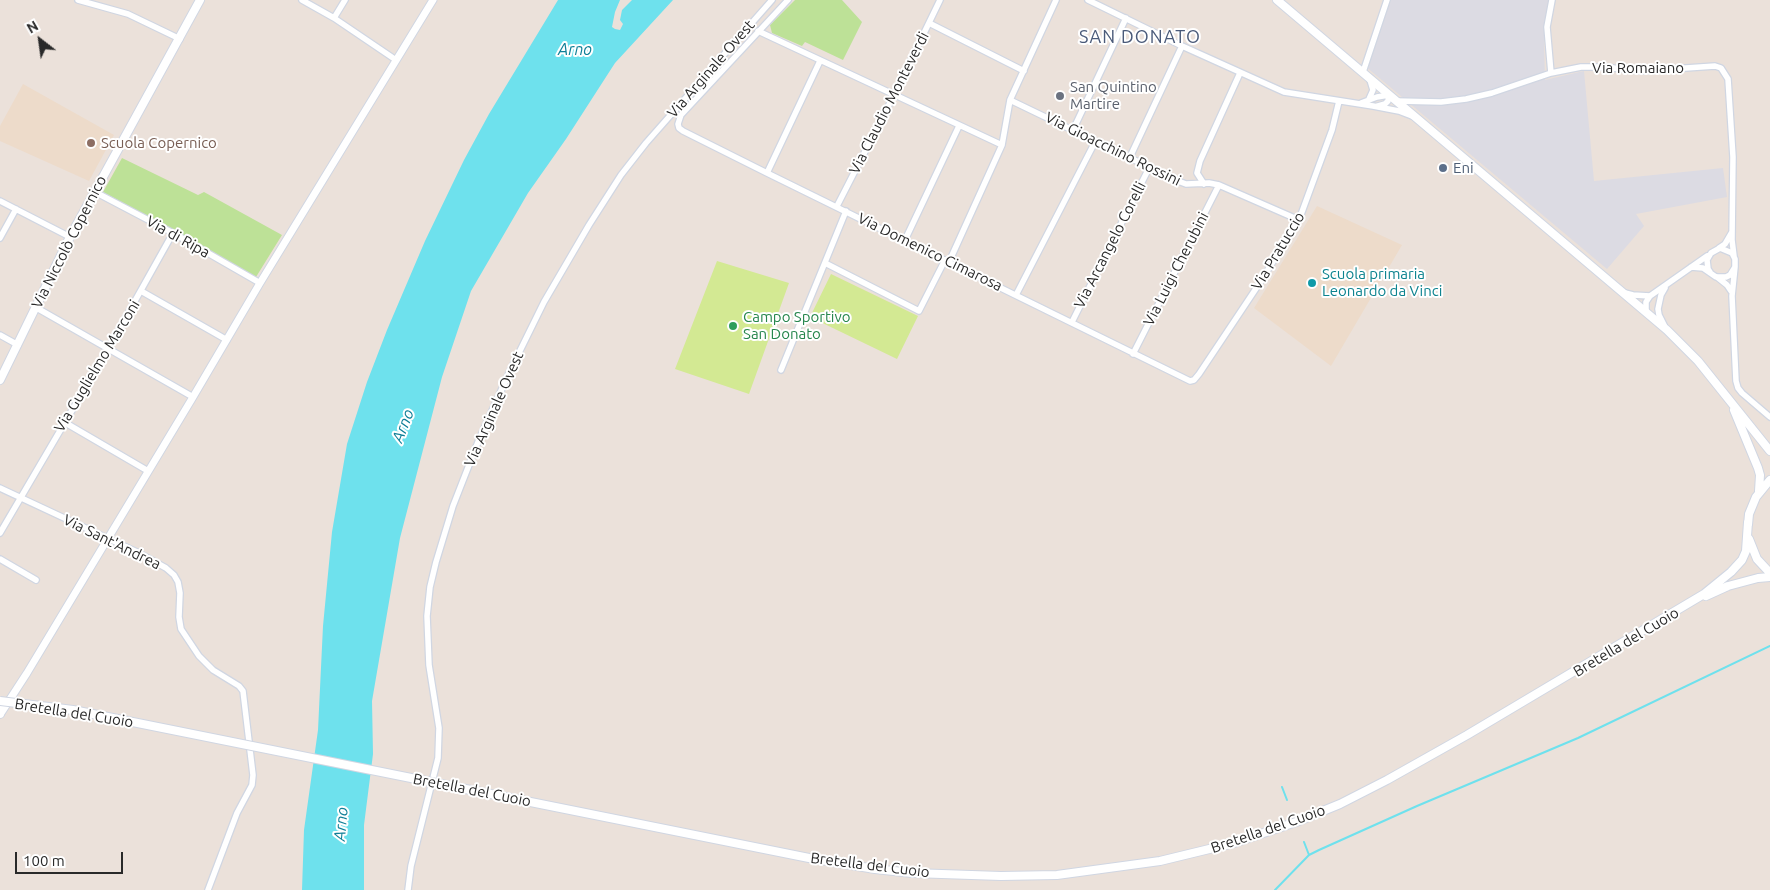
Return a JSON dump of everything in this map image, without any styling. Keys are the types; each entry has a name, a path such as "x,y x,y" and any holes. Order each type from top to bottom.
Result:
{"main road":[{"name":"Via Niccolò Copernico","path":"0,380 70,237 200,0"},
{"path":"1277,0 1667,330 1698,361 1770,451"},
{"path":"1728,399 1758,468 1760,483 1748,522 1749,538 1754,552 1762,565 1770,573"},
{"path":"1756,498 1770,480"},
{"name":"Bretella del Cuoio","path":"0,701 73,710 809,858 875,869 912,873 1057,876 1160,861 1234,843 1296,822 1340,804 1388,780 1468,735 1704,594 1731,572 1742,560 1746,551 1748,522"},
{"name":"Bretella del Cuoio","path":"1690,603 1728,586 1758,578 1770,577"},
{"path":"0,707 0,713"}],"street":[{"path":"78,0 128,14 180,38"},
{"path":"302,0 334,18 396,60"},
{"path":"334,18 345,0"},
{"path":"0,713 108,539 260,283 433,0"},
{"name":"Via Arginale Ovest","path":"408,890 411,866 438,758 439,728 429,665 427,616 430,588 453,506 478,442 544,302 616,183 646,143 772,0"},
{"path":"788,0 758,31 1002,145"},
{"name":"Via Claudio Monteverdi","path":"837,206 940,0"},
{"path":"825,263 919,311 947,261 1002,145 1010,100 1056,0"},
{"path":"1088,0 1182,46 1284,92 1399,111 1416,118"},
{"path":"1368,100 1373,90 1366,74 1387,0"},
{"path":"1551,73 1547,26 1552,0"},
{"path":"1073,130 1126,18"},
{"path":"929,23 1024,71"},
{"name":"Via Domenico Cimarosa","path":"758,31 681,116 678,124 679,128 1185,379"},
{"path":"1130,157 1182,46"},
{"path":"767,173 820,61"},
{"name":"Via Romaiano","path":"1396,100 1440,102 1466,98 1492,93 1551,73 1581,68 1602,67 1642,71 1715,66 1722,68 1728,79 1733,157 1732,230"},
{"path":"1204,184 1197,173 1200,161 1240,73"},
{"path":"1352,103 1377,96 1389,95 1388,101 1385,104 1373,106"},
{"name":"Via Gioacchino Rossini","path":"1010,100 1186,184 1219,185 1299,220"},
{"name":"Via Pratuccio","path":"1185,379 1194,380 1199,374 1299,220 1332,130 1339,101"},
{"path":"905,240 961,127"},
{"path":"1016,295 1096,142"},
{"name":"Via Arcangelo Corelli","path":"1072,322 1149,168"},
{"name":"Via Luigi Cherubini","path":"1134,354 1219,185"},
{"name":"Via di Ripa","path":"94,192 260,283"},
{"path":"0,201 70,237"},
{"path":"0,238 16,209"},
{"path":"781,370 846,211"},
{"path":"1658,309 1655,313 1648,313 1646,302 1650,296 1725,244 1732,230"},
{"path":"1732,230 1735,267 1732,296 1736,381 1738,388 1770,417"},
{"name":"Via Guglielmo Marconi","path":"0,533 173,234"},
{"path":"1713,251 1728,250 1734,256"},
{"path":"1710,272 1707,260 1713,251"},
{"path":"1691,267 1698,266 1710,272 1727,285 1732,296"},
{"path":"1716,277 1721,278 1730,274 1735,267"},
{"path":"1667,284 1661,295 1658,309 1667,330"},
{"path":"141,291 227,340"},
{"path":"1622,291 1632,295 1650,296"},
{"path":"35,307 193,398"},
{"path":"0,335 18,345"},
{"path":"64,422 148,471"},
{"name":"Via Sant'Andrea","path":"0,488 137,552 166,568 174,575 178,582 181,629 204,661 213,670 239,686 243,691 253,775 252,785 237,813 208,890"},
{"path":"0,559 36,580"}],"shaded area":[{"path":"1391,0 1548,0 1544,42 1545,80 1584,71 1594,181 1723,168 1727,197 1636,214 1644,226 1607,269 1365,66"},
{"path":"23,84 114,135 89,181 0,141 0,126"},
{"path":"1317,206 1402,245 1331,366 1254,308"}],"green space":[{"path":"795,0 842,0 862,22 843,60 805,42 802,46 772,33 770,25"},
{"path":"122,158 198,195 204,192 282,235 256,277 103,192"},
{"name":"Campo Sportivo San Donato","path":"717,261 789,283 749,394 675,369"},
{"path":"831,274 918,316 897,359 810,317"}],"water":[{"name":"Arno","path":"558,0 620,0 612,27 620,30 623,24 620,20 622,10 632,0 673,0 615,63 566,139 528,193 471,291 442,377 400,538 372,701 373,754 364,825 364,890 302,890 304,830 318,730 323,626 332,532 347,444 367,382 425,241 464,160 489,114"}],"waterway":[{"path":"1275,890 1309,855 1319,850 1578,738 1770,646"},
{"path":"1282,787 1287,800"},
{"path":"1304,842 1309,855"}],"place":[{"name":"San Quintino Martire","path":"1060,96"},
{"name":"Scuola Copernico","path":"91,143"},
{"name":"Eni","path":"1443,168"},
{"name":"Scuola primaria Leonardo da Vinci","path":"1312,283"},
{"name":"Campo Sportivo San Donato","path":"733,326"}],"district":[{"name":"SAN DONATO","path":"1140,37"}]}
